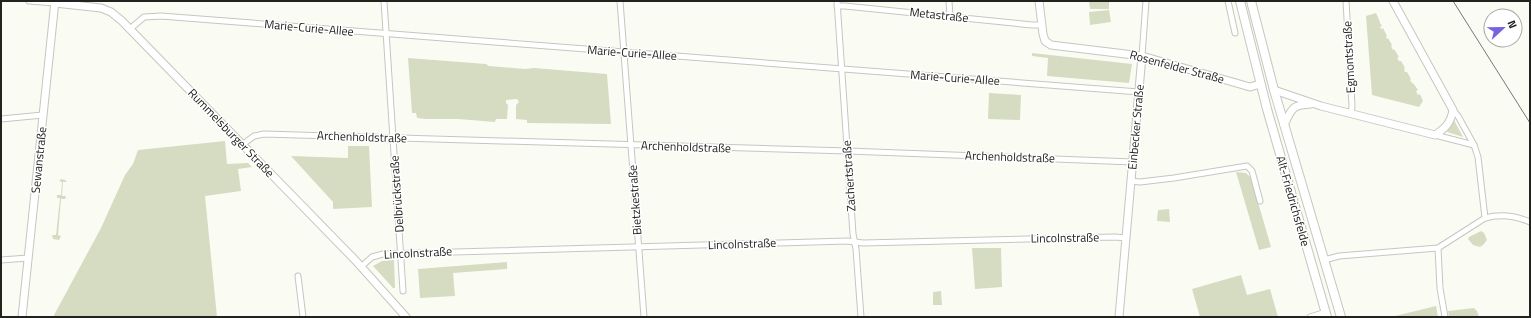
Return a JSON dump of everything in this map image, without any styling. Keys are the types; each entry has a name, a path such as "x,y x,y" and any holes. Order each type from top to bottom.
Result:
{"main road":[{"name":"Alt-Friedrichsfelde","path":"1240,1 1260,84 1327,315"},
{"name":"Alt-Friedrichsfelde","path":"1251,1 1274,90 1341,317"}],"street":[{"name":"Rummelsburger Straße","path":"28,1 55,2 108,10 130,29 361,267 406,317"},
{"name":"Delbrückstraße","path":"384,1 403,291"},
{"name":"Bietzkestraße","path":"620,1 644,317"},
{"path":"950,1 950,17"},
{"path":"1039,1 1042,25"},
{"name":"Einbecker Straße","path":"1119,317 1146,1"},
{"path":"1228,1 1235,33"},
{"name":"Egmontstraße","path":"1346,1 1352,109 1351,114"},
{"path":"1393,1 1474,145 1478,157 1485,218"},
{"name":"Sewanstraße","path":"22,317 55,2"},
{"name":"Metastraße","path":"837,4 950,17 1042,25"},
{"name":"Zachertstraße","path":"837,4 854,242 861,317"},
{"name":"Marie-Curie-Allee","path":"130,29 144,17 157,16 1139,92"},
{"name":"Rosenfelder Straße","path":"1042,25 1046,41 1052,45 1142,56 1250,87 1260,84"},
{"path":"1274,90 1351,114 1474,145"},
{"path":"1284,124 1295,106 1298,104 1316,104"},
{"path":"1435,135 1448,125 1452,119 1453,110"},
{"path":"1,119 44,116"},
{"name":"Archenholdstraße","path":"242,145 254,136 264,134 848,151 1133,162"},
{"name":"Einbecker Straße","path":"1131,181 1140,182 1174,178 1248,166 1252,171 1260,201"},
{"path":"1324,260 1339,256 1438,248 1485,218 1493,216 1514,217 1530,222"},
{"name":"Lincolnstraße","path":"361,267 372,257 383,254 400,253 847,241 863,243 1126,238"},
{"path":"1438,248 1440,288 1445,317"},
{"path":"1,260 28,258"},
{"path":"298,276 303,317"},
{"path":"1310,317 1327,315"}],"green space":[{"path":"1089,1 1109,1 1109,9 1090,9"},
{"path":"1109,10 1111,22 1090,25 1089,12"},
{"path":"1376,13 1382,26 1380,27 1381,29 1383,28 1393,50 1394,49 1399,57 1397,58 1401,61 1405,68 1405,72 1407,72 1411,79 1410,80 1418,90 1416,91 1418,95 1420,94 1423,101 1419,107 1372,95 1366,16"},
{"path":"1032,53 1132,64 1129,83 1047,76 1048,58 1032,56"},
{"path":"408,58 486,64 489,66 525,69 534,68 607,74 611,124 527,123 527,120 516,119 516,105 519,102 517,99 506,100 508,105 507,119 496,119 495,122 417,118 416,113 412,113"},
{"path":"989,93 1021,95 1020,120 988,119"},
{"path":"1454,120 1463,137 1447,132"},
{"path":"225,141 227,164 248,163 252,167 238,169 241,191 205,196 217,317 53,317 101,228 125,175 133,164 138,150"},
{"path":"348,146 369,146 372,207 333,209 333,202 291,156 348,158"},
{"path":"1236,172 1246,173 1251,178 1271,247 1259,250"},
{"path":"61,179 67,182 63,182 62,196 66,196 65,199 61,199 58,235 61,236 59,240 53,239 52,235 56,235 60,198 57,198 57,195 61,195 62,182 59,181"},
{"path":"1169,209 1170,222 1157,221 1158,210"},
{"path":"1481,231 1484,233 1487,240 1480,247 1473,245 1468,239 1469,237"},
{"path":"972,248 1001,248 1002,287 975,289"},
{"path":"394,260 395,288 393,288 373,266 382,261"},
{"path":"507,262 507,269 453,273 455,296 420,298 418,269"},
{"path":"1241,275 1247,295 1270,289 1278,317 1200,317 1192,289"},
{"path":"941,291 942,305 933,305 933,292"},
{"path":"1436,306 1438,317 1391,317"},
{"path":"1474,308 1479,317 1449,317 1448,311"}],"tram line":[{"path":"1453,1 1530,123"}]}
